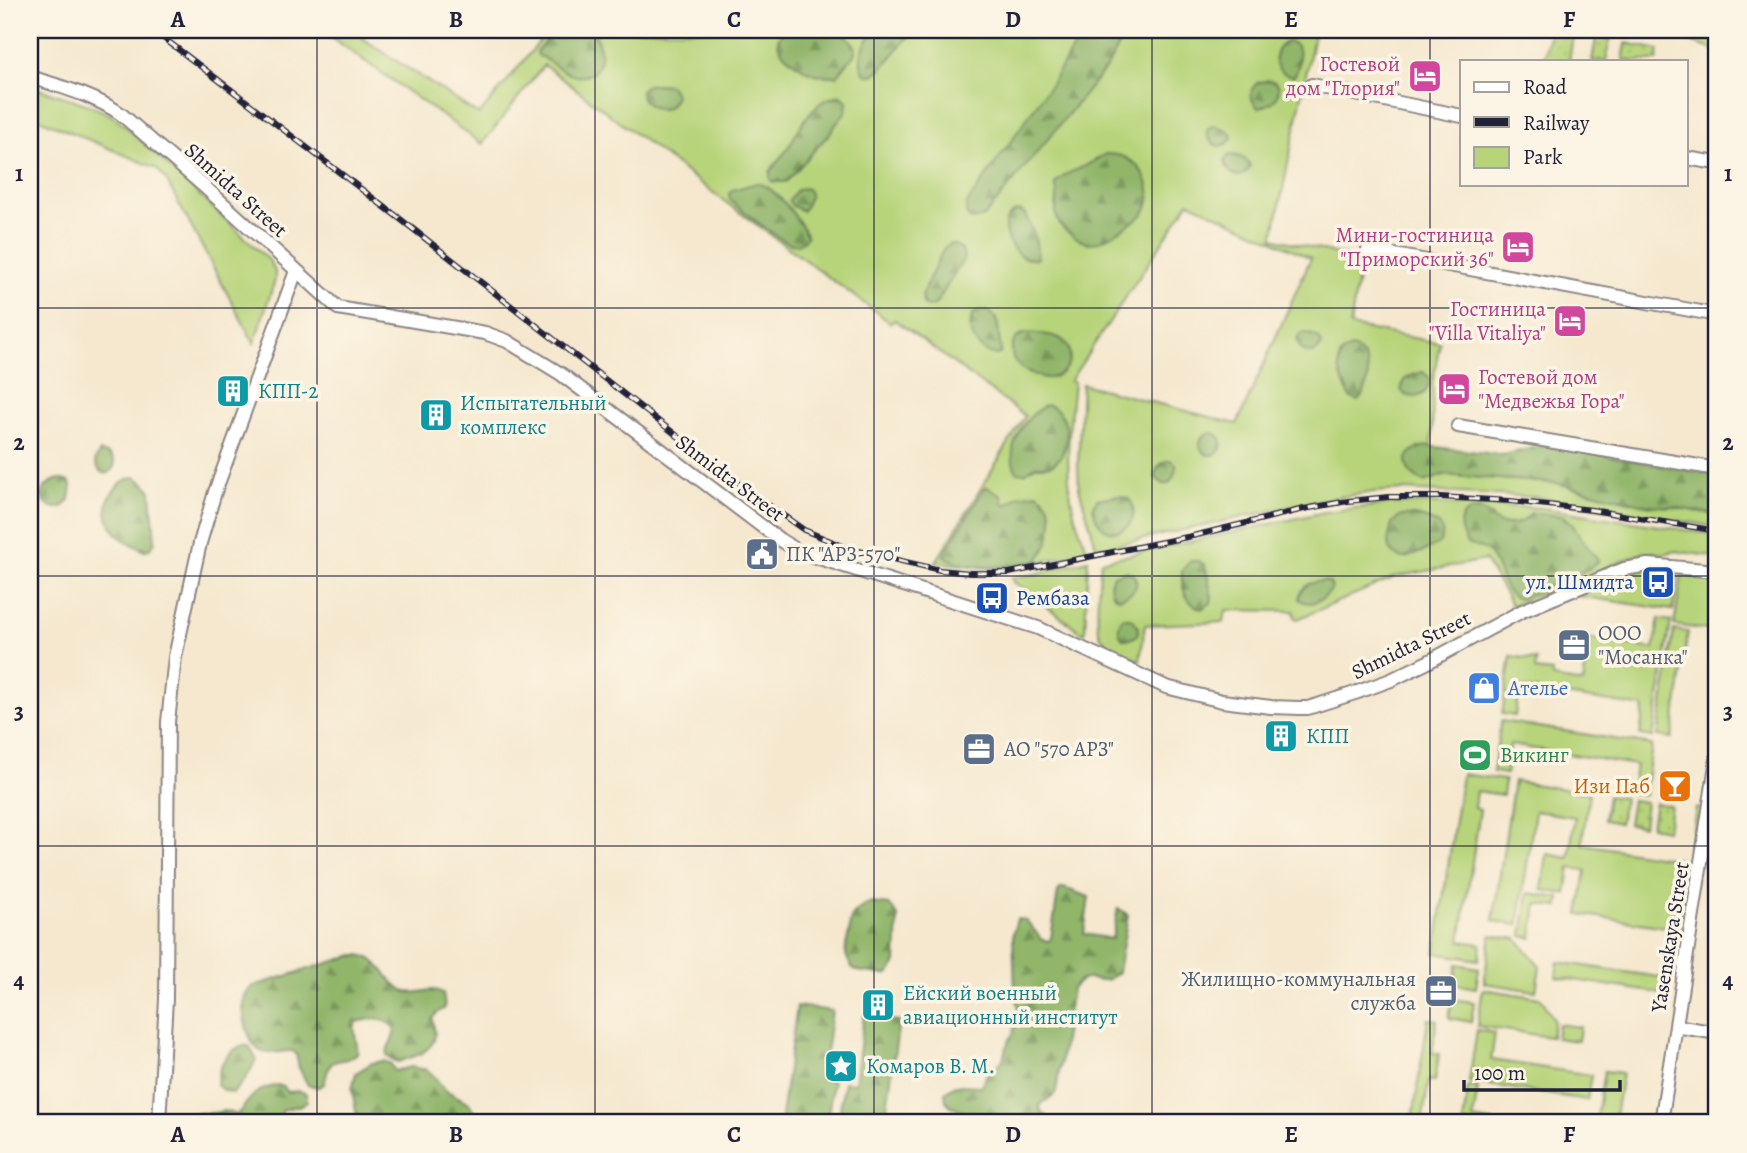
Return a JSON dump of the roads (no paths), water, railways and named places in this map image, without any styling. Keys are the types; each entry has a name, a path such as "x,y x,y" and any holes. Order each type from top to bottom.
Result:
{"street":[{"name":"Shmidta Street","path":"30,77 87,94 121,114 338,308 500,337 561,374 731,505 800,552 1038,628 1166,687 1222,701 1308,708 1391,680 1514,615 1623,569 1641,565 1717,570"},
{"path":"1312,85 1460,116"},
{"path":"1688,158 1717,163"},
{"path":"1368,250 1717,315"},
{"path":"159,1123 166,999 168,722 175,657 200,542 215,492 296,271"},
{"path":"1458,426 1717,469"},
{"name":"Yasenskaya Street","path":"1661,1123 1717,758"},
{"path":"1676,1026 1717,1033"}],"railway":[{"path":"153,30 744,488 804,530 850,549 940,570 1009,573 1197,535 1304,509 1389,497 1510,501 1592,510 1717,531"}],"place":[{"name":"Гостевой дом \"Глория\"","path":"1425,76"},
{"name":"Мини-гостиница \"Приморский 36\"","path":"1518,247"},
{"name":"Гостиница \"Villa Vitaliya\"","path":"1570,321"},
{"name":"Гостевой дом \"Медвежья Гора\"","path":"1454,389"},
{"name":"КПП-2","path":"233,391"},
{"name":"Испытательный комплекс","path":"436,415"},
{"name":"ПК \"АРЗ-570\"","path":"762,554"},
{"name":"ул. Шмидта","path":"1658,582"},
{"name":"Рембаза","path":"992,598"},
{"name":"ООО \"Мосанка\"","path":"1574,645"},
{"name":"Ателье","path":"1484,688"},
{"name":"КПП","path":"1281,736"},
{"name":"АО \"570 АРЗ\"","path":"979,749"},
{"name":"Викинг","path":"1475,755"},
{"name":"Изи Паб","path":"1675,786"},
{"name":"Жилищно-коммунальная служба","path":"1441,991"},
{"name":"Ейский военный авиационный институт","path":"878,1005"},
{"name":"Комаров В. М.","path":"841,1066"}]}
